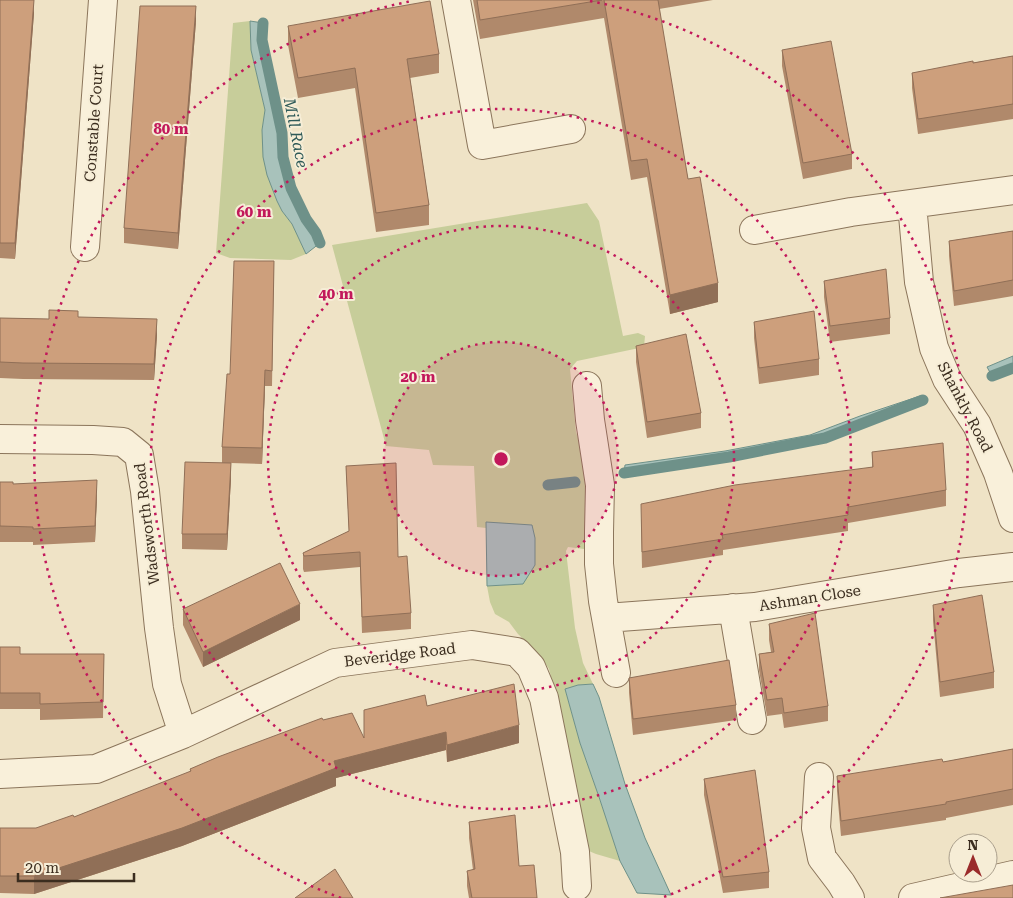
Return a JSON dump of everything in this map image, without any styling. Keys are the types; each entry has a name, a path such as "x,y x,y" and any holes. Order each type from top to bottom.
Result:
{"street":[{"name":"Constable Court","path":"85,247 103,0"},
{"path":"456,0 482,145 571,129"},
{"path":"754,230 850,212 1013,190"},
{"name":"Shankly Road","path":"912,204 920,282 934,348 947,379 978,425 998,473 1013,518"},
{"path":"587,386 600,485 599,564 603,600 616,673"},
{"name":"Wadsworth Road","path":"0,439 123,442 138,455 145,491 159,628 167,684 184,734"},
{"name":"Ashman Close","path":"606,618 755,607 959,573 1013,567"},
{"path":"733,608 752,720"},
{"name":"Beveridge Road","path":"0,774 96,769 184,734 335,663 472,645 517,652 531,667 544,698 575,852 576,886"},
{"path":"819,776 816,828 822,858 850,898"},
{"path":"913,898 1013,875"}],"green space":[{"path":"250,21 251,50 265,110 262,130 267,175 277,201 292,224 306,254 291,260 230,258 216,253 233,23"},
{"path":"587,203 599,221 623,336 638,333 645,336 644,347 577,361 570,369 576,432 587,464 587,545 584,549 568,547 566,551 575,628 583,663 593,684 578,685 565,689 580,743 620,861 584,849 556,697 549,669 540,655 518,634 509,622 495,614 490,602 487,586 523,584 486,522 486,528 477,527 474,466 433,465 429,450 386,446 332,245"}],"water":[{"path":"250,21 263,23 262,40 282,133 283,157 291,188 305,219 316,233 320,243 306,254 292,224 277,201 267,175 263,157 262,130 265,110 251,50"},
{"path":"1013,356 1013,368 992,376 987,367"},
{"path":"920,396 923,400 825,438 729,457 624,473 625,465 725,451 810,435"},
{"path":"486,522 532,525 535,538 535,565 523,584 487,586"},
{"path":"593,684 599,697 625,784 645,838 671,895 637,893 620,861 580,743 565,689 578,685"}],"building":[{"path":"0,0 34,0 15,243 0,243"},
{"path":"477,0 602,0 480,20"},
{"path":"604,0 658,0 688,179 700,177 718,283 670,295 647,159 631,161"},
{"path":"430,1 439,54 407,59 429,205 376,213 355,68 298,78 288,26"},
{"path":"140,6 196,6 178,233 124,228"},
{"path":"831,41 852,154 803,163 782,50"},
{"path":"1013,56 1013,104 918,119 912,73 973,61 973,63"},
{"path":"1013,231 1013,280 954,291 949,241"},
{"path":"234,261 274,261 272,371 265,370 262,448 222,447 227,374 230,374"},
{"path":"886,269 890,318 830,326 824,281"},
{"path":"49,310 78,311 78,317 157,319 154,364 0,362 0,318 49,319"},
{"path":"814,311 819,359 759,368 754,322"},
{"path":"686,334 701,413 647,422 636,346"},
{"path":"943,443 946,490 848,507 848,515 722,535 723,539 642,552 641,504 735,485 873,467 872,452"},
{"path":"185,462 231,463 227,534 182,534"},
{"path":"396,463 398,557 407,556 411,613 362,617 360,552 304,556 303,553 349,531 346,466"},
{"path":"97,480 95,526 33,529 33,527 0,526 0,482 13,482 13,484"},
{"path":"280,563 300,604 203,652 183,609"},
{"path":"982,595 994,672 940,682 933,605"},
{"path":"815,613 828,706 784,713 782,698 767,700 759,654 774,652 769,624"},
{"path":"0,647 20,647 20,654 104,654 103,702 40,704 40,693 0,693"},
{"path":"729,660 736,705 633,719 629,678"},
{"path":"514,684 519,725 447,745 446,732 334,761 336,768 182,828 34,876 0,876 0,828 36,828 73,815 74,817 191,771 190,769 218,757 322,718 323,720 352,713 364,738 364,710 425,695 427,706"},
{"path":"1013,749 1013,789 946,802 946,804 841,821 837,776 942,759 943,762"},
{"path":"755,770 769,872 723,877 704,779"},
{"path":"515,815 519,866 534,865 537,898 472,898 467,871 475,869 469,822"},
{"path":"335,869 353,898 295,898"},
{"path":"1013,885 1013,898 940,898"}],"waterway":[{"name":"Mill Race","path":"263,23 262,40 282,133 283,157 291,188 320,243"},
{"path":"992,376 1013,368"},
{"path":"624,473 729,457 825,438 923,400"},
{"path":"548,485 575,482"}]}
